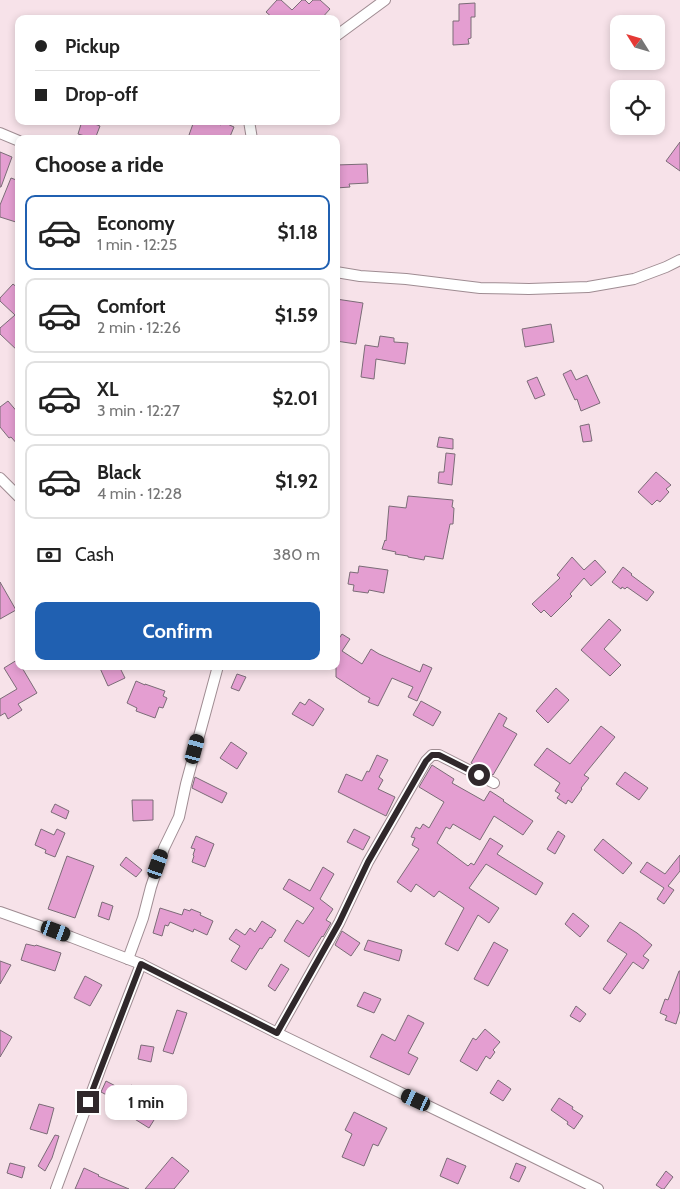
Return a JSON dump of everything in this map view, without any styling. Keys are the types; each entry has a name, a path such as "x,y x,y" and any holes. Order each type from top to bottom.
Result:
{"street":[{"path":"340,33 385,0"},
{"path":"0,133 15,139"},
{"path":"340,273 480,288 568,288 588,287 634,279 680,260"},
{"path":"0,478 15,493"},
{"path":"128,959 143,918 161,856 179,817 217,670"},
{"path":"277,1033 339,923 368,862 426,761 432,755 439,755 494,783"},
{"path":"0,912 141,964 277,1033 598,1189"},
{"path":"56,1189 141,964"}],"building":[{"path":"277,0 281,0 292,10 302,0 309,4 313,0 320,0 330,9 325,15 269,15 266,12"},
{"path":"475,3 475,17 471,17 471,38 468,39 469,44 453,45 453,21 459,21 459,4"},
{"path":"81,125 100,126 97,135 78,134"},
{"path":"193,125 230,125 234,127 231,135 189,135"},
{"path":"680,142 680,171 666,161"},
{"path":"0,152 12,157 1,187 0,187"},
{"path":"367,164 368,183 349,184 350,187 340,188 340,165"},
{"path":"11,178 15,180 15,222 0,217 0,205"},
{"path":"13,284 15,286 15,315 0,301 0,298"},
{"path":"340,300 363,303 356,344 340,342"},
{"path":"15,315 15,348 0,334 0,328"},
{"path":"551,324 554,342 525,347 522,329"},
{"path":"380,336 394,338 394,342 408,343 405,364 376,359 374,379 361,377 365,345 378,347"},
{"path":"571,370 576,380 587,375 600,403 581,411 577,399 575,400 563,374"},
{"path":"537,377 545,395 535,399 527,381"},
{"path":"8,401 15,409 15,442 11,437 9,438 0,427 0,407"},
{"path":"589,424 592,441 583,442 580,426"},
{"path":"439,437 453,439 453,449 437,447"},
{"path":"446,453 455,454 452,485 438,483 439,472 444,472"},
{"path":"656,472 671,485 666,489 669,492 660,502 657,500 652,505 638,492"},
{"path":"408,496 453,500 453,524 450,524 443,559 425,556 424,560 395,554 396,552 382,549 386,541 389,506 406,508"},
{"path":"572,557 584,570 595,560 606,572 591,586 584,578 570,594 572,596 551,617 544,610 541,613 532,604 560,578 557,575"},
{"path":"359,566 388,570 384,593 369,590 368,593 353,591 354,585 348,584 350,572 358,573"},
{"path":"623,567 654,592 647,601 627,587 625,589 622,587 621,589 612,582"},
{"path":"0,582 15,611 0,619"},
{"path":"609,619 621,630 604,649 621,665 610,676 581,650"},
{"path":"342,634 350,639 342,651 362,664 371,649 420,672 423,664 432,668 417,701 408,697 413,687 392,678 378,706 368,702 370,698 336,677 336,670 340,670 340,637"},
{"path":"15,661 15,670 23,670 37,693 18,704 22,710 8,719 5,713 0,716 0,699 17,689 4,668"},
{"path":"101,670 121,670 125,678 108,686"},
{"path":"237,674 246,677 239,691 231,688"},
{"path":"136,681 165,691 163,696 167,698 163,708 159,707 155,718 136,711 137,708 127,703"},
{"path":"556,688 569,700 548,723 536,711"},
{"path":"309,699 324,709 313,726 292,714 300,702 305,705"},
{"path":"421,701 441,712 433,726 413,715"},
{"path":"499,713 507,718 503,726 517,734 493,775 471,763"},
{"path":"601,726 615,737 584,775 589,778 572,803 568,800 566,804 557,798 560,794 555,791 560,783 534,765 547,748 570,764"},
{"path":"231,742 247,753 237,769 220,758"},
{"path":"377,755 388,760 379,777 383,780 378,789 395,797 386,816 338,792 346,774 362,781 367,771 369,772"},
{"path":"432,765 454,779 452,783 484,801 490,791 533,821 523,835 494,816 480,840 453,824 450,829 446,827 437,843 468,866 471,863 474,865 490,838 503,846 497,854 543,883 536,895 486,864 469,888 499,908 489,923 478,915 458,951 445,944 464,908 439,891 434,897 416,884 411,892 397,882 419,849 412,845 415,838 411,837 416,827 420,829 423,824 429,828 444,802 419,787"},
{"path":"625,772 648,788 639,800 616,784"},
{"path":"195,777 227,793 222,803 192,788"},
{"path":"132,800 153,800 153,820 133,821"},
{"path":"55,804 69,811 66,819 51,812"},
{"path":"41,829 54,835 57,829 65,833 55,857 45,853 46,850 35,845"},
{"path":"354,829 370,837 363,850 347,842"},
{"path":"558,831 565,836 555,854 547,849"},
{"path":"196,836 214,844 205,867 192,862 195,849 191,848"},
{"path":"603,839 632,863 623,874 594,850"},
{"path":"680,855 680,871 668,886 674,890 664,904 657,899 664,888 640,872 647,862 665,874"},
{"path":"67,856 94,866 75,918 48,909"},
{"path":"126,857 142,870 136,877 120,865"},
{"path":"323,867 334,874 320,899 333,909 326,920 331,923 309,957 284,941 297,920 303,924 314,908 283,889 289,879 310,891"},
{"path":"102,902 113,906 109,920 98,916"},
{"path":"160,908 182,915 184,909 190,911 191,909 213,921 207,935 194,929 193,932 170,922 168,926 165,925 162,936 153,933"},
{"path":"573,913 589,926 580,937 565,924"},
{"path":"262,921 276,930 262,949 260,948 246,970 231,961 240,946 229,939 236,929 245,935 250,928 255,932"},
{"path":"620,922 652,945 643,956 649,960 643,969 633,962 610,994 603,989 627,954 607,941"},
{"path":"342,931 360,943 351,956 335,945"},
{"path":"368,940 402,950 399,961 364,950"},
{"path":"494,942 508,950 488,986 474,979"},
{"path":"26,944 36,945 61,953 55,971 21,960"},
{"path":"0,961 11,965 0,984"},
{"path":"281,964 289,969 275,991 268,986"},
{"path":"679,971 680,1011 676,1024 665,1020 667,1016 660,1013 665,999 668,1000"},
{"path":"85,976 102,985 90,1006 74,998"},
{"path":"364,992 381,999 374,1013 357,1006"},
{"path":"576,1006 586,1014 580,1022 570,1016"},
{"path":"177,1010 187,1013 173,1054 163,1051"},
{"path":"408,1015 424,1023 408,1053 418,1058 409,1075 370,1057 382,1034 395,1041"},
{"path":"485,1029 500,1042 493,1050 495,1052 490,1059 486,1056 477,1071 460,1061 473,1038 476,1040"},
{"path":"0,1030 12,1037 0,1057"},
{"path":"141,1045 154,1047 151,1062 138,1059"},
{"path":"498,1080 511,1089 503,1101 490,1093"},
{"path":"106,1081 127,1092 131,1085 146,1094 141,1101 159,1112 149,1128 117,1108 120,1102 101,1092"},
{"path":"559,1098 583,1116 574,1129 567,1124 568,1122 551,1110"},
{"path":"39,1104 54,1108 47,1134 30,1129"},
{"path":"354,1112 387,1128 378,1146 373,1144 364,1166 342,1157 352,1134 345,1130"},
{"path":"55,1135 59,1136 52,1158 45,1171 38,1166"},
{"path":"172,1157 189,1171 174,1189 145,1189"},
{"path":"447,1158 466,1166 458,1184 440,1176"},
{"path":"10,1163 25,1167 22,1178 7,1173"},
{"path":"516,1163 526,1167 519,1182 510,1178"},
{"path":"84,1168 98,1176 129,1189 75,1189"},
{"path":"666,1171 673,1177 662,1189 656,1185"}],"route":[{"path":"88,1102 141,964 277,1033 339,923 368,862 426,761 432,755 439,755 479,775"}]}
